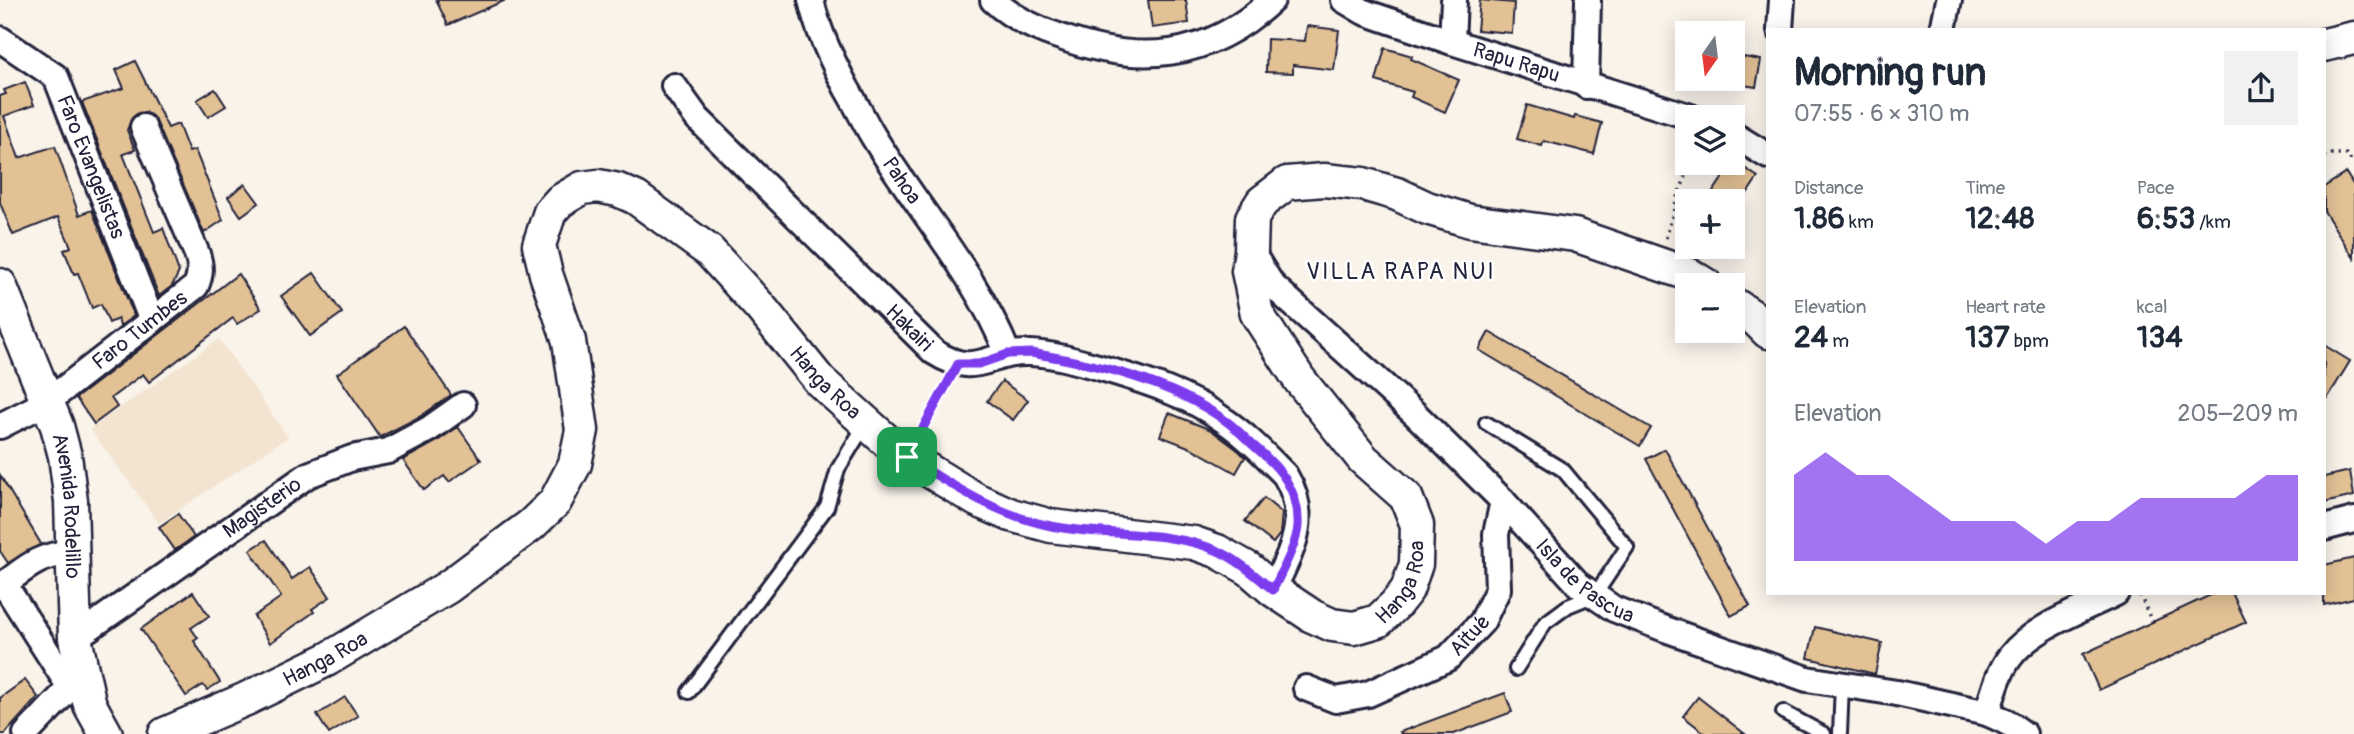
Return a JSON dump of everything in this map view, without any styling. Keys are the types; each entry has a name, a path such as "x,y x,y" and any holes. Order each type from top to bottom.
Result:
{"street":[{"name":"Pahoa","path":"811,0 815,21 831,58 873,136 977,289 994,318 1008,354"},
{"path":"993,0 1003,10 1037,29 1087,47 1132,55 1174,53 1196,48 1237,28 1272,0"},
{"name":"Rapu Rapu","path":"1344,0 1364,12 1452,42 1675,112"},
{"path":"1452,42 1454,0"},
{"path":"1586,86 1588,0"},
{"path":"1780,28 1782,0"},
{"path":"1943,28 1949,0"},
{"path":"2326,45 2354,38"},
{"name":"Faro Evangelistas","path":"0,39 56,77 152,321"},
{"name":"Hakairi","path":"674,86 697,118 934,352 951,363 958,364"},
{"name":"Faro Tumbes","path":"0,426 47,402 196,286 201,265 143,127"},
{"path":"1745,142 1766,155"},
{"name":"Hanga Roa","path":"165,734 328,659 448,587 531,525 555,502 575,464 582,430 569,341 539,245 550,212 560,201 582,188 618,190 636,198 709,251 761,308 820,381 907,457 977,500 1051,526 1194,543 1217,551 1249,569 1273,590 1312,616 1332,625 1354,628 1378,621 1395,606 1407,590 1416,564 1417,525 1406,497 1363,459 1299,379 1257,314 1248,271 1252,218 1262,202 1287,183 1324,180 1363,184 1397,194 1427,208 1469,220 1575,235 1685,273"},
{"name":"Isla de Pascua","path":"1251,251 1272,285 1414,413 1503,501 1579,585 1614,609 1807,680 1897,693 1987,713 2024,734"},
{"name":"Avenida Rodelillo","path":"0,285 47,402 65,456 71,501 77,682"},
{"path":"1745,311 1766,330"},
{"path":"958,364 991,362 1008,354 1031,353 1069,359 1149,381 1225,421 1284,475 1291,485 1298,507 1298,528 1273,590"},
{"name":"Magisterio","path":"75,638 308,475 352,458 388,451 429,429 463,405"},
{"name":"Aitué","path":"1306,688 1336,700 1368,694 1448,659 1482,622 1498,589 1496,534 1503,501"},
{"path":"2326,527 2354,520"},
{"path":"2,586 46,555 72,552"},
{"name":"Avenida Rodelillo","path":"2,586 77,682 106,734"},
{"path":"1987,713 2002,673 2010,657 2019,648 2054,624 2112,595"},
{"path":"26,734 77,682"}],"lane":[{"path":"690,692 827,507 838,469 867,423"},
{"path":"1486,423 1563,470 1627,547 1595,595 1569,606 1545,623 1516,669"},
{"path":"1840,734 1842,684"},
{"path":"1783,712 1824,734"}],"path":[{"path":"2326,155 2346,154 2354,164"},
{"path":"1659,264 1678,194 1687,175"},
{"path":"907,457 958,364"},
{"path":"2140,595 2152,622"}],"shaded area":[{"path":"219,339 288,437 159,523 90,429"}],"building":[{"path":"436,0 506,0 448,25"},
{"path":"1148,0 1186,0 1189,23 1152,28"},
{"path":"1480,0 1514,3 1512,33 1477,30"},
{"path":"1307,26 1339,30 1334,70 1293,65 1293,73 1266,72 1267,39 1305,41"},
{"path":"1385,48 1412,56 1411,59 1459,80 1445,112 1411,97 1413,92 1376,81"},
{"path":"1745,57 1761,60 1756,87 1745,85"},
{"path":"135,61 168,128 178,124 189,152 195,150 223,220 204,233 156,121 145,112 132,118 127,130 135,150 123,154 154,232 163,228 179,272 172,286 159,296 82,102 124,88 116,70"},
{"path":"25,82 34,105 4,116 19,158 55,146 79,215 92,210 134,316 120,326 118,319 109,323 101,304 92,308 78,273 74,274 64,250 71,247 58,217 13,235 0,203 0,96 6,94 4,90"},
{"path":"215,89 226,106 208,117 197,100"},
{"path":"1527,105 1574,119 1575,116 1602,123 1594,154 1544,141 1542,146 1517,139"},
{"path":"1745,168 1758,177 1745,196 1745,189 1715,189 1725,175 1745,175"},
{"path":"2346,173 2354,186 2354,258 2326,214 2326,186"},
{"path":"245,184 259,203 241,216 228,197"},
{"path":"314,273 342,313 310,336 281,296"},
{"path":"238,274 261,309 237,324 233,318 149,382 143,374 111,398 117,407 94,424 76,398"},
{"path":"404,326 451,395 421,416 380,437 337,374"},
{"path":"1489,332 1651,428 1640,446 1479,350"},
{"path":"2326,346 2350,361 2326,401"},
{"path":"1002,381 1028,400 1013,420 987,401"},
{"path":"1169,413 1211,430 1239,451 1245,457 1236,473 1191,448 1160,436"},
{"path":"458,427 481,460 449,482 444,476 424,490 403,460"},
{"path":"1665,449 1750,606 1731,616 1646,459"},
{"path":"2350,471 2354,496 2326,503 2326,477"},
{"path":"0,475 41,544 8,563 0,551"},
{"path":"1264,498 1282,513 1280,534 1273,543 1245,521"},
{"path":"178,514 194,537 175,550 159,527"},
{"path":"266,540 292,579 310,567 330,597 312,609 314,612 270,643 254,616 281,597 250,550"},
{"path":"2354,558 2354,598 2324,605 2326,565"},
{"path":"193,592 209,616 191,628 198,638 194,641 220,682 207,690 203,685 186,696 141,629"},
{"path":"2211,595 2233,595 2246,622 2099,690 2083,654"},
{"path":"1815,627 1882,643 1875,674 1808,658"},
{"path":"25,680 38,697 5,734 0,734 0,698"},
{"path":"1505,693 1512,712 1454,734 1400,732"},
{"path":"345,697 358,716 329,734 317,715"},
{"path":"1698,697 1745,734 1706,734 1683,716"}],"district":[{"name":"VILLA RAPA NUI","path":"1401,271"}],"route":[{"path":"1031,353 1069,359 1149,381 1225,421 1262,453 1291,485 1298,507 1298,528 1273,590 1249,569 1217,551 1194,543 1051,526 1011,514 977,500 907,457 958,364 991,362 1008,354 1031,353"}]}
